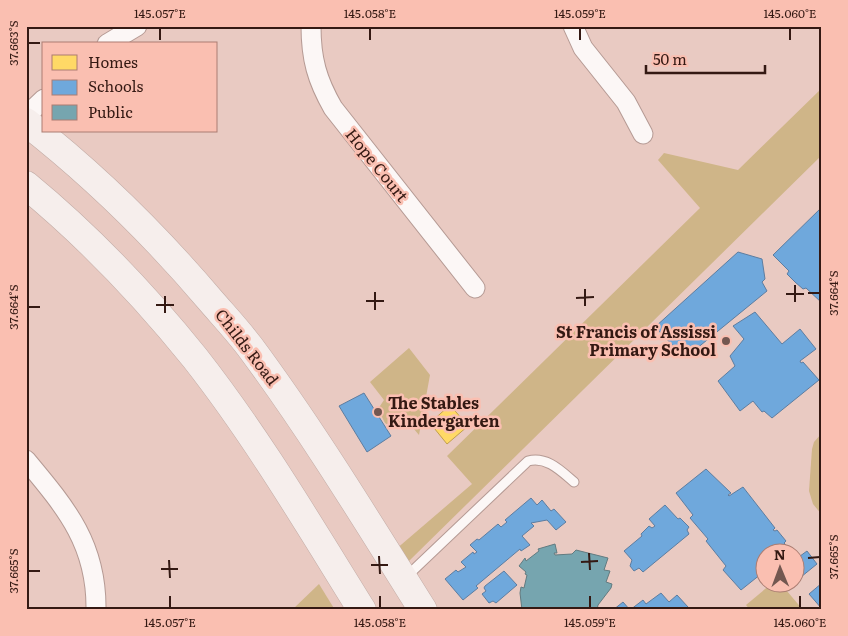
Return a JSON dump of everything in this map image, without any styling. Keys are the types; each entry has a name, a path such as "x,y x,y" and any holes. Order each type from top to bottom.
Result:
{"main road":[{"name":"Childs Road","path":"31,124 116,199 167,251 249,346 331,464 423,610"},
{"path":"26,186 75,228 114,266 195,359 266,459 362,610"}],"street":[{"name":"Hope Court","path":"311,26 316,69 320,83 332,108 475,288"},
{"path":"573,26 591,58 626,102 643,134"},
{"path":"111,42 134,27"},
{"path":"31,124 42,103"},
{"path":"26,460 58,498 84,539 95,579 96,610"}],"lane":[{"path":"404,579 528,461 549,462 574,482"}],"shaded area":[{"path":"822,88 822,155 409,561 401,559 395,550 472,484 447,456 700,208 658,160 664,153 738,170"},
{"path":"409,348 430,375 419,435 408,422 393,428 385,423 378,409 384,400 370,382"},
{"path":"822,433 822,515 813,504 809,491 812,449 814,442"},
{"path":"319,584 335,610 292,610"},
{"path":"759,594 789,594 803,610 750,610 746,605"}],"building: Homes":[{"path":"450,405 468,426 447,444 430,423"}],"building: Schools":[{"path":"822,207 822,303 806,288 803,289 795,282 787,274 789,271 773,255"},
{"path":"738,252 762,259 765,279 762,282 767,291 685,358 655,327"},
{"path":"755,312 782,344 800,329 816,349 800,361 819,380 772,418 764,411 762,412 753,401 740,411 718,381 735,366 730,356 744,339 733,326"},
{"path":"364,393 391,436 367,452 339,406"},
{"path":"706,469 731,493 729,496 743,487 775,528 773,530 777,530 786,541 785,544 756,544 756,578 741,590 723,570 726,566 706,541 708,539 690,518 693,515 676,493"},
{"path":"531,498 537,505 542,500 551,511 554,509 566,522 556,530 547,520 531,523 534,526 522,536 530,545 521,551 520,549 476,586 478,588 463,600 445,579 456,570 458,572 466,567 461,562 473,552 474,554 477,552 470,545 498,524 501,527 507,522 505,520"},
{"path":"665,505 678,519 680,518 689,527 687,530 689,534 643,572 639,568 634,571 630,566 632,560 624,551 642,536 641,534 649,526 652,528 655,526 649,519"},
{"path":"806,552 817,564 806,573"},
{"path":"504,571 517,585 496,603 493,601 489,603 482,594 486,591 484,588"},
{"path":"822,583 822,609 809,594"},
{"path":"661,593 669,602 677,595 688,607 684,610 630,610 643,600 646,604"},
{"path":"623,602 630,610 613,610"}],"building: Public":[{"path":"555,544 557,553 554,553 555,555 572,554 576,550 608,558 604,570 610,571 606,582 612,584 598,605 597,610 522,610 520,593 521,587 524,588 527,575 519,566 525,558 526,561 539,551 538,549"}],"place":[{"name":"St Francis of Assissi Primary School","path":"726,341"},
{"name":"The Stables Kindergarten","path":"378,412"}]}
